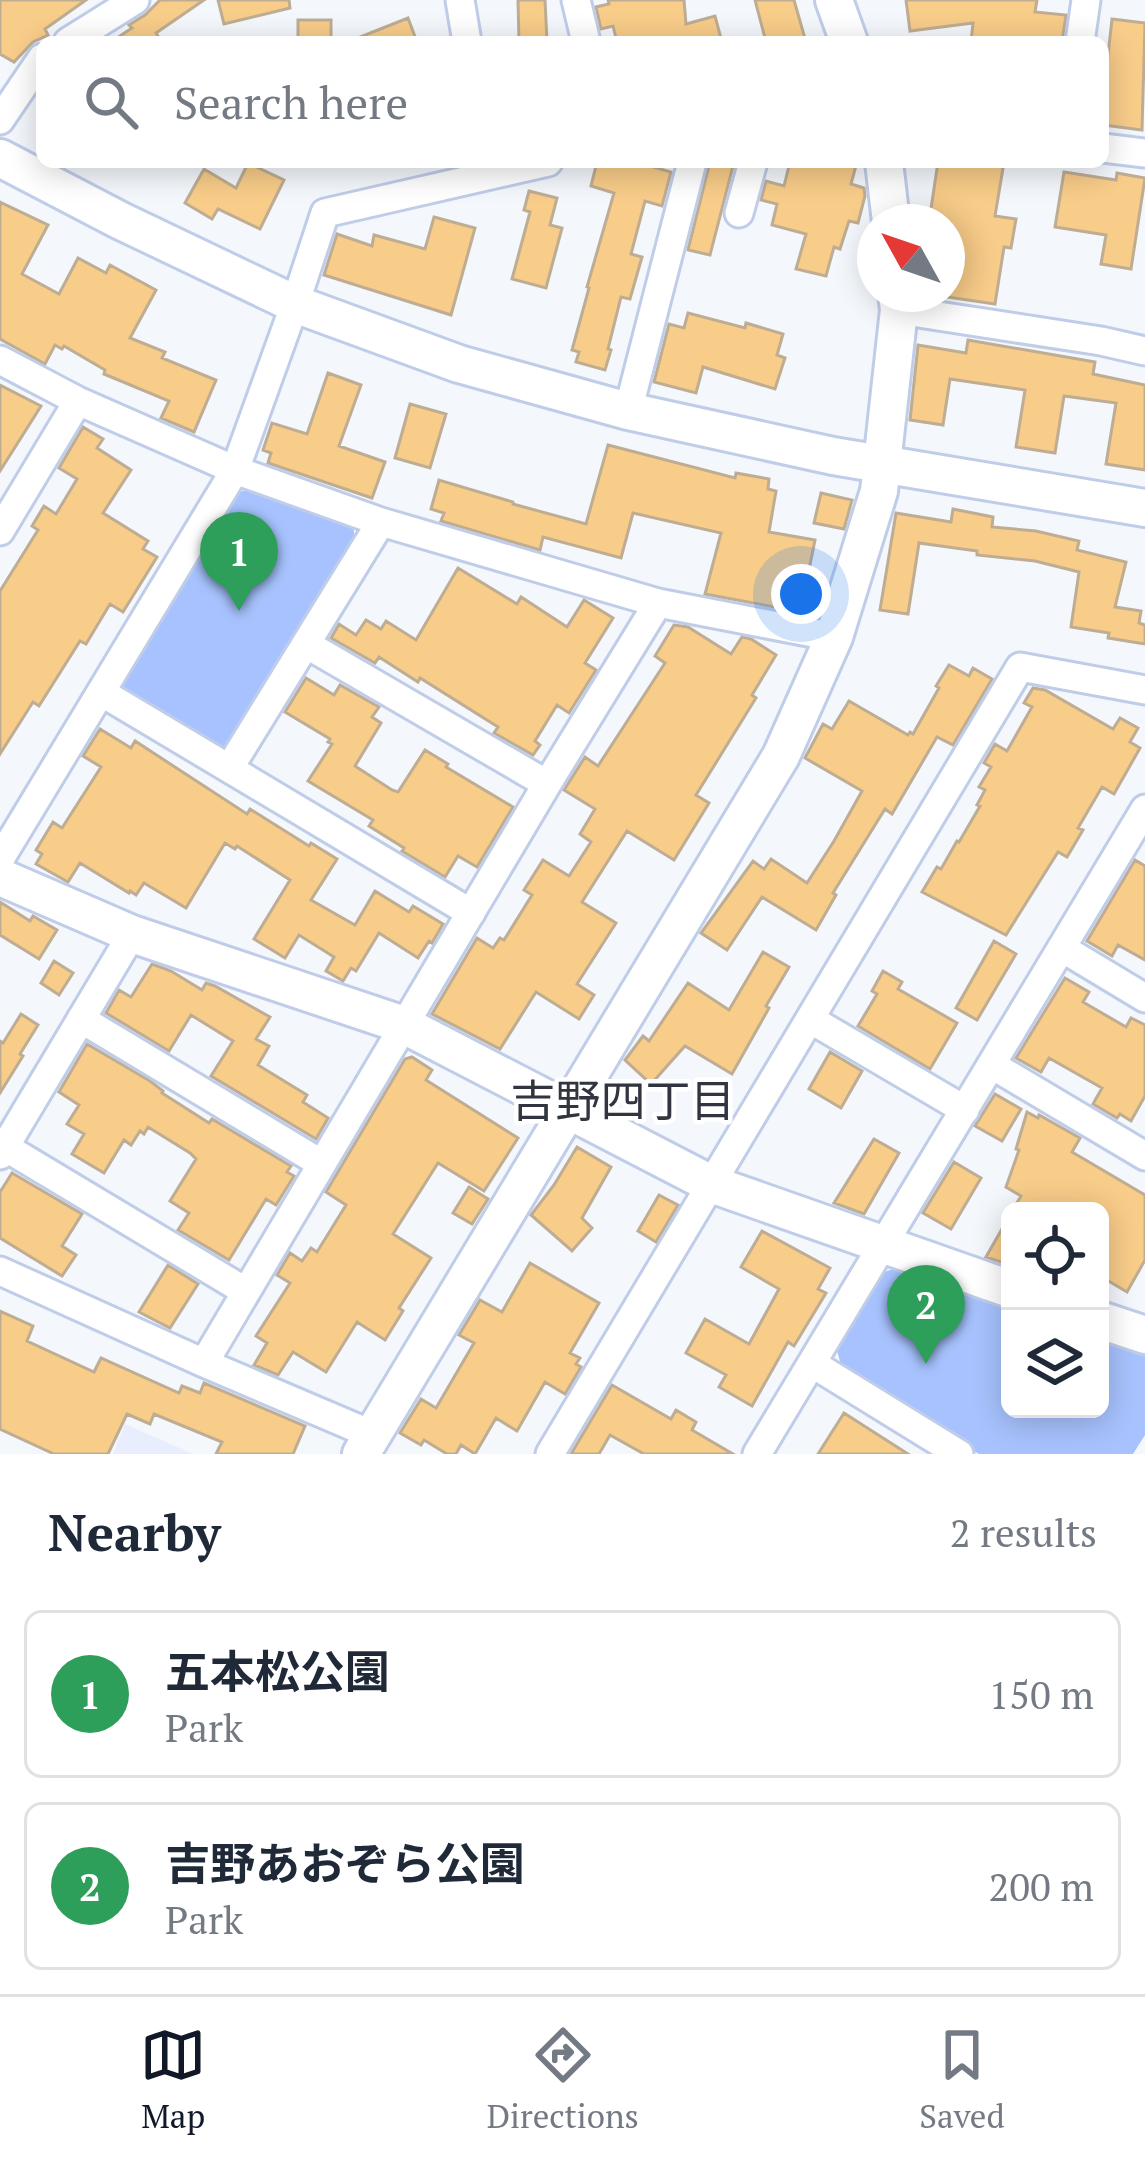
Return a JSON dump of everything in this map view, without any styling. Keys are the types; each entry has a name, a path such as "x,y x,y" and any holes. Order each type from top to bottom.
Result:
{"street":[{"path":"78,36 135,0"},
{"path":"460,0 466,36"},
{"path":"576,0 585,36"},
{"path":"834,0 847,36"},
{"path":"1081,36 1086,0"},
{"path":"0,120 36,67"},
{"path":"1109,149 1145,153"},
{"path":"0,158 295,304 460,364 628,411 883,465 1145,508"},
{"path":"628,411 690,168"},
{"path":"739,213 751,168"},
{"path":"885,168 889,204"},
{"path":"0,859 235,470 325,213 489,169"},
{"path":"0,1271 204,1363 367,1444 781,756 834,637 879,491 897,312"},
{"path":"950,312 1145,351"},
{"path":"0,360 78,401 235,470 381,523 658,603 834,637"},
{"path":"0,531 78,401"},
{"path":"230,767 381,523"},
{"path":"204,1363 658,603"},
{"path":"306,644 547,784"},
{"path":"550,1454 1020,667 1145,690"},
{"path":"101,692 471,913"},
{"path":"757,1454 1142,822"},
{"path":"0,878 131,934 404,1025 711,1184 1001,1286"},
{"path":"131,934 3,1151 245,1291"},
{"path":"1062,948 1145,998"},
{"path":"810,1018 965,1110"},
{"path":"81,1019 322,1164"},
{"path":"992,1065 1145,1156"},
{"path":"1109,1323 1145,1335"},
{"path":"813,1364 959,1454"}],"shaded area":[{"path":"251,490 353,525 355,541 231,746 220,748 124,691 122,680 236,492"},
{"path":"893,1269 1001,1306 1001,1418 1109,1418 1109,1343 1145,1356 1145,1435 1133,1454 979,1454 843,1372 836,1347 881,1273"},
{"path":"125,1424 193,1454 113,1454"}],"building":[{"path":"0,0 86,0 45,29 48,35 36,36 14,62 0,54"},
{"path":"160,0 204,0 158,36 120,36"},
{"path":"218,0 289,0 290,8 224,24"},
{"path":"518,0 545,0 547,36 519,36"},
{"path":"608,0 684,0 686,24 715,16 720,36 616,36 613,26 601,29 596,7 609,4"},
{"path":"755,0 794,0 804,36 764,36"},
{"path":"906,0 1037,0 1035,12 1066,15 1063,36 972,36 973,23 910,31"},
{"path":"408,18 415,36 363,36"},
{"path":"1112,19 1145,23 1142,130 1109,126"},
{"path":"298,20 331,20 331,36 298,36"},
{"path":"246,168 259,168 284,180 260,229 218,209 212,219 185,203 204,169 236,188"},
{"path":"596,168 671,172 662,206 645,201 631,254 642,257 630,299 621,297 605,370 576,362 579,352 572,350 614,193 591,186"},
{"path":"708,168 732,168 710,255 688,250"},
{"path":"788,168 855,168 851,184 864,188 863,204 857,204 857,223 849,221 840,249 834,247 826,276 796,269 806,234 772,225 777,204 761,200 766,181 784,186"},
{"path":"937,168 1003,168 995,216 1016,219 1011,248 1004,247 995,304 965,300 965,204 932,204"},
{"path":"1064,172 1116,180 1117,173 1145,178 1131,269 1101,264 1106,235 1055,227"},
{"path":"529,191 557,198 550,225 562,228 546,288 512,279 530,212 524,210"},
{"path":"0,202 48,225 22,274 59,294 78,258 106,273 110,265 156,290 130,338 165,352 162,358 216,380 194,432 161,418 169,401 104,374 105,370 64,346 55,345 45,364 0,339"},
{"path":"434,217 475,228 451,315 324,275 337,234 372,246 374,235 425,249"},
{"path":"688,313 783,334 777,355 785,358 775,389 703,367 696,393 654,382 669,324 684,328"},
{"path":"968,340 1095,362 1093,374 1145,385 1145,470 1106,464 1116,403 1064,396 1055,453 1016,447 1025,390 950,379 943,425 910,420 918,345 966,353"},
{"path":"328,373 361,385 339,446 385,462 372,498 268,463 271,453 263,450 272,423 307,434"},
{"path":"0,385 41,406 0,471"},
{"path":"410,404 446,414 430,468 395,458"},
{"path":"83,427 103,439 97,448 131,470 103,513 148,541 143,549 157,557 123,612 110,604 86,644 80,641 39,706 33,702 0,754 0,591 38,530 32,526 44,506 56,514 77,479 59,468"},
{"path":"608,445 735,478 736,473 769,479 768,489 776,491 769,532 815,540 807,580 825,584 817,615 705,594 721,533 633,513 621,558 543,537 540,550 441,521 444,513 431,509 439,480 586,524"},
{"path":"821,493 852,500 844,529 814,523"},
{"path":"953,509 993,517 992,527 1079,541 1077,550 1126,562 1115,607 1141,611 1145,644 1071,627 1079,572 919,543 908,614 880,610 896,513 951,522"},
{"path":"458,568 517,604 521,597 567,627 584,600 613,618 585,663 596,670 569,713 557,705 535,741 540,745 533,755 494,733 498,727 420,678 418,682 379,657 375,663 331,638 339,624 356,635 366,620 381,629 386,621 416,640"},
{"path":"674,625 688,627 731,654 742,637 776,655 752,695 756,698 696,795 709,803 674,860 627,831 582,902 616,923 577,984 594,995 579,1019 536,992 500,1049 432,1014 477,938 493,948 500,938 504,940 532,895 524,890 543,860 569,876 591,842 580,834 595,809 564,790 585,757 598,766 665,663 655,656"},
{"path":"949,665 969,676 973,668 992,679 953,745 937,737 892,814 885,809 816,930 762,897 727,950 701,933 753,861 764,869 771,859 807,883 834,841 862,791 805,758 823,724 832,729 849,701 913,734"},
{"path":"306,678 334,695 340,685 379,707 372,717 381,723 355,766 392,790 398,792 425,750 513,807 477,867 458,856 445,877 369,826 373,820 308,781 332,744 285,712"},
{"path":"1033,688 1045,690 1113,729 1120,718 1138,728 1130,742 1140,748 1114,794 1102,787 1067,857 1058,852 1006,935 922,892 980,806 985,790 979,787 991,767 984,763 995,744 1007,751 1032,707 1024,703"},
{"path":"100,729 131,748 135,741 247,814 250,809 337,859 311,900 355,925 375,891 409,912 413,906 443,924 432,943 418,958 379,933 356,971 351,968 343,981 326,971 334,957 299,935 285,958 254,939 290,880 225,843 186,908 144,883 136,895 129,893 80,863 68,882 36,864 42,854 36,850 53,822 62,828 101,767 83,756"},
{"path":"1135,860 1145,866 1145,960 1118,945 1112,956 1087,941"},
{"path":"0,902 30,921 33,916 57,930 39,959 0,935"},
{"path":"994,941 1016,954 977,1020 956,1008"},
{"path":"763,952 789,967 732,1074 685,1046 651,1084 625,1060 643,1036 649,1041 688,983 729,1010"},
{"path":"54,961 73,973 59,995 41,983"},
{"path":"152,964 202,990 206,983 215,986 270,1017 256,1039 269,1046 258,1065 307,1095 303,1102 328,1118 316,1139 211,1076 233,1041 191,1015 169,1051 106,1013 119,990 131,997"},
{"path":"883,971 902,982 898,989 957,1023 930,1069 858,1026 877,994 872,991"},
{"path":"1065,978 1089,992 1083,1002 1126,1027 1131,1018 1145,1025 1145,1096 1131,1121 1093,1104 1102,1088 1049,1058 1041,1072 1016,1058"},
{"path":"21,1014 38,1025 0,1093 0,1041"},
{"path":"87,1044 209,1123 212,1119 291,1166 287,1172 294,1176 276,1205 266,1199 229,1260 178,1230 189,1213 170,1201 196,1159 190,1153 148,1127 131,1145 124,1140 104,1173 72,1154 84,1134 67,1124 79,1105 59,1092"},
{"path":"830,1052 862,1071 841,1108 809,1089"},
{"path":"412,1057 432,1070 426,1080 518,1138 484,1191 438,1163 393,1234 431,1258 385,1340 357,1322 326,1372 293,1352 278,1375 254,1365 267,1343 256,1336 290,1283 277,1275 290,1253 302,1261 311,1248 317,1252 346,1205 326,1192 405,1059"},
{"path":"995,1094 1021,1109 1002,1141 975,1126"},
{"path":"1027,1112 1039,1115 1080,1138 1072,1152 1145,1195 1145,1260 1127,1292 1109,1281 1109,1202 1017,1202 1021,1196 1006,1187"},
{"path":"874,1139 899,1153 864,1214 834,1203"},
{"path":"577,1147 611,1167 582,1218 592,1228 572,1251 531,1215"},
{"path":"954,1162 981,1178 951,1229 923,1213"},
{"path":"12,1173 82,1214 62,1246 76,1255 62,1276 0,1238 0,1192"},
{"path":"469,1187 488,1199 472,1224 453,1213"},
{"path":"659,1195 678,1205 656,1242 638,1231"},
{"path":"762,1231 830,1268 818,1289 826,1293 794,1346 788,1342 752,1406 719,1387 726,1375 686,1353 705,1319 749,1344 779,1289 741,1267"},
{"path":"1001,1231 1001,1262 986,1257"},
{"path":"530,1263 599,1303 570,1353 580,1358 576,1364 581,1367 565,1394 545,1382 517,1431 496,1418 475,1454 461,1445 456,1454 447,1454 400,1433 421,1399 436,1408 474,1343 459,1335 480,1300 502,1312"},
{"path":"168,1265 198,1284 170,1328 139,1312"},
{"path":"0,1311 33,1326 27,1341 94,1372 101,1358 179,1393 182,1386 200,1393 204,1383 305,1426 293,1454 216,1454 222,1442 154,1414 150,1424 127,1414 108,1454 54,1454 0,1429"},
{"path":"612,1385 671,1419 676,1410 696,1422 692,1430 733,1454 644,1454 610,1435 599,1454 571,1454"},
{"path":"844,1413 908,1454 818,1454"}],"place":[{"name":"五本松公園","path":"239,611"},
{"name":"吉野あおぞら公園","path":"926,1364"}],"district":[{"name":"吉野四丁目","path":"623,1100"}]}
